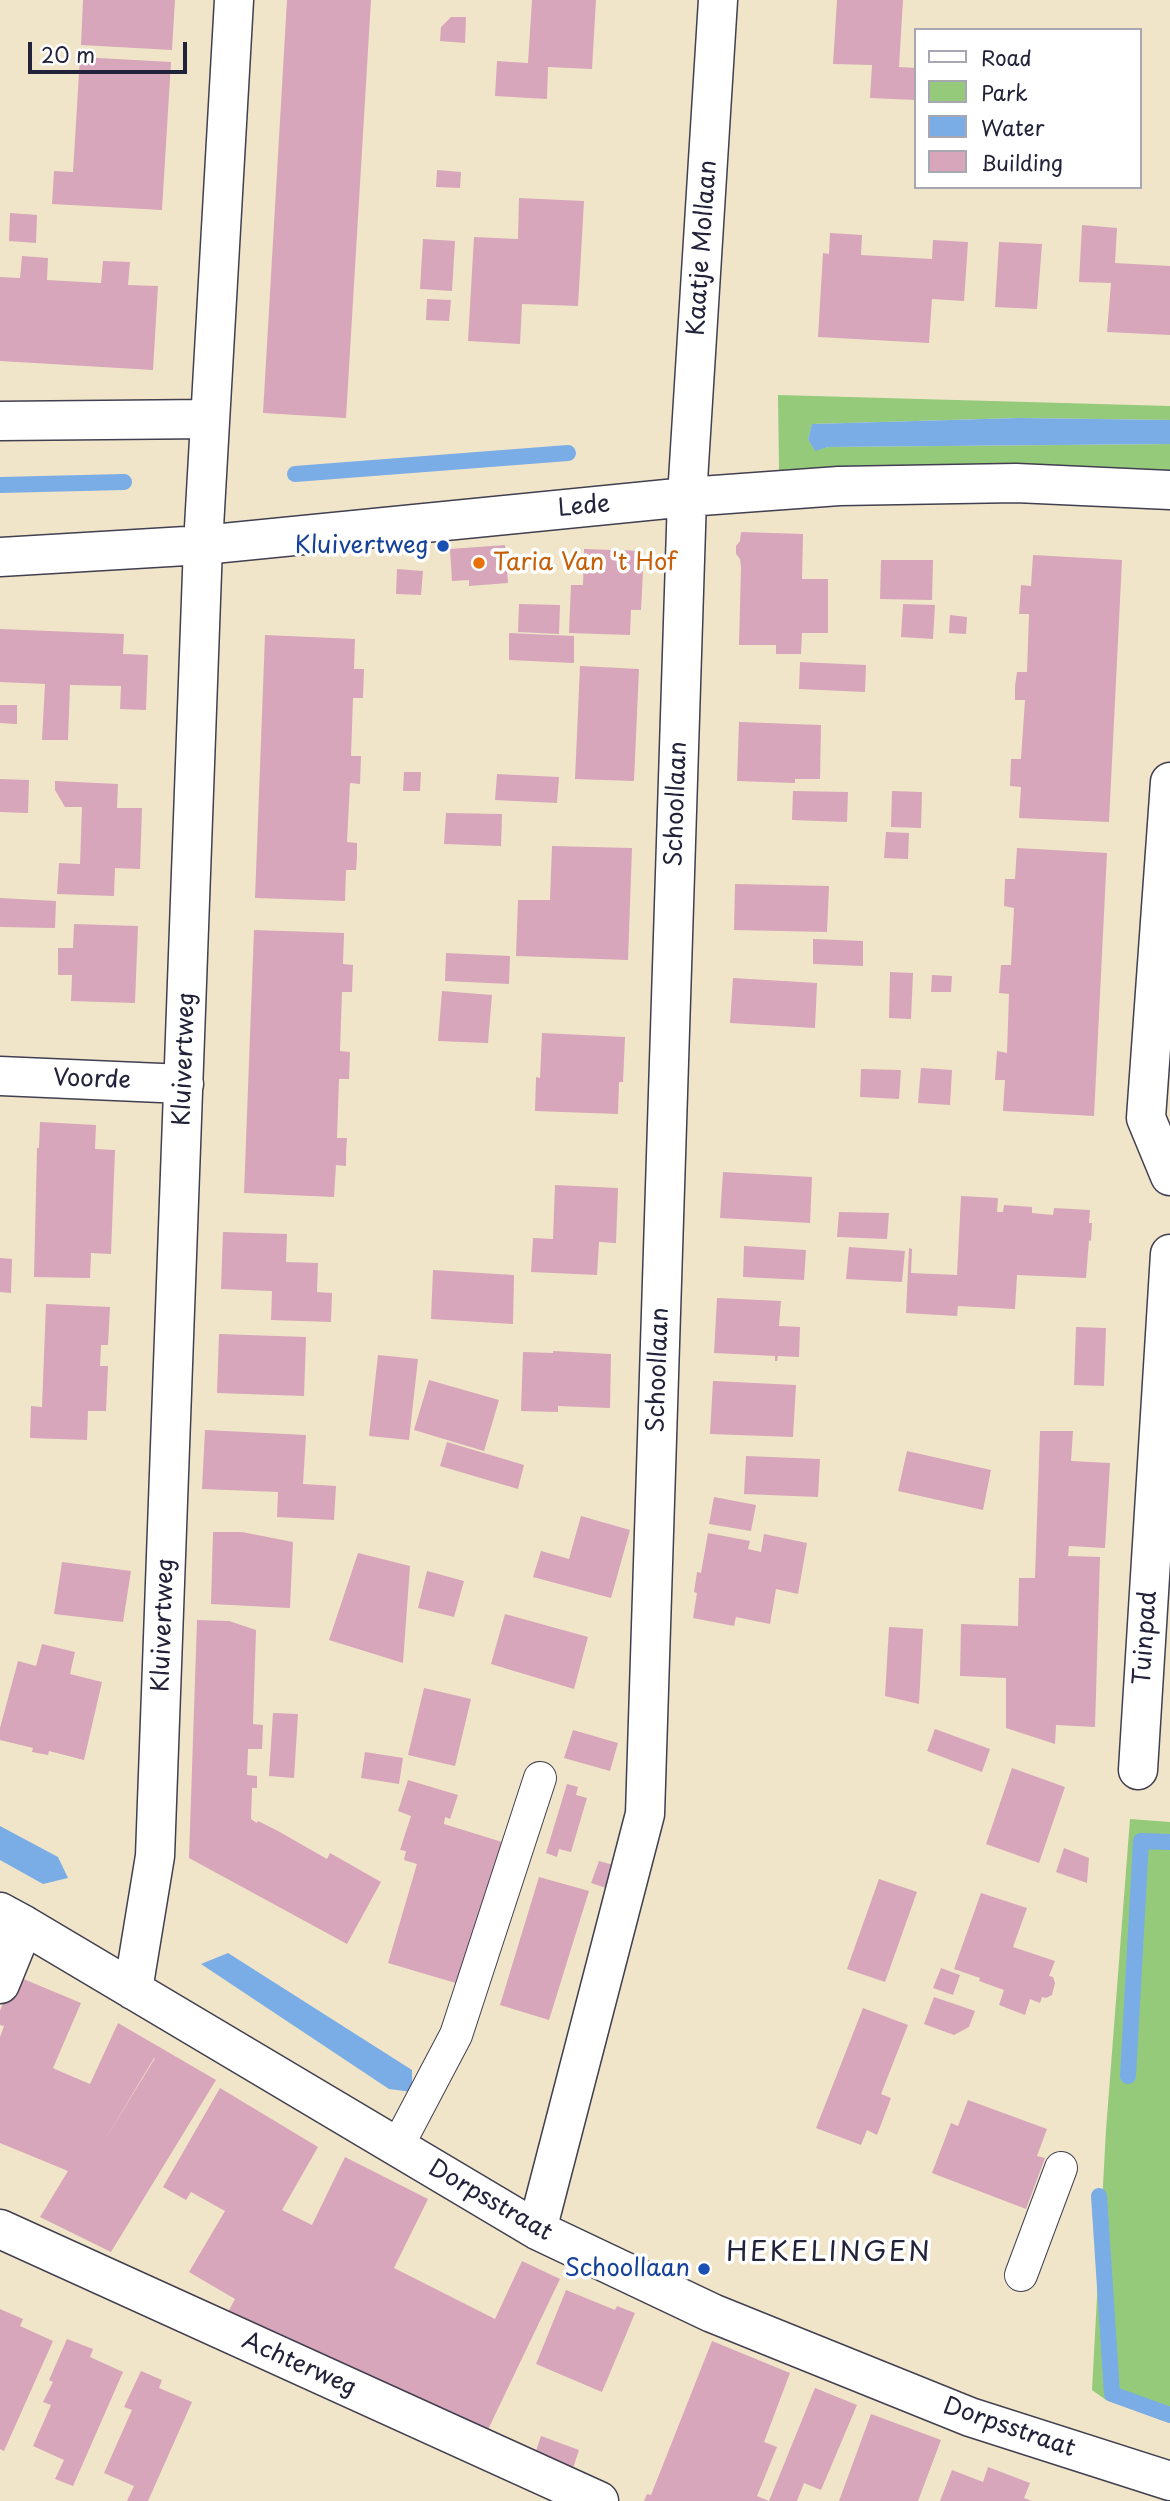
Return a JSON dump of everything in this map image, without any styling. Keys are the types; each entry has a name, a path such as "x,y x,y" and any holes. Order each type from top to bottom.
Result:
{"street":[{"name":"Kluivertweg","path":"133,1990 155,1856 208,419 234,0"},
{"name":"Kaatje Mollaan","path":"687,497 718,0"},
{"path":"0,421 208,419"},
{"name":"Lede","path":"0,556 203,545 687,497 839,486 1002,483 1170,490"},
{"name":"Schoollaan","path":"537,2230 645,1814 687,497"},
{"path":"1170,782 1146,1118 1170,1175"},
{"name":"Voorde","path":"0,1076 184,1084"},
{"name":"Tuinpad","path":"1138,1770 1170,1254"},
{"path":"0,1984 12,1918"},
{"name":"Dorpsstraat","path":"12,1918 537,2230 712,2313 970,2417 1170,2481"},
{"name":"Achterweg","path":"0,2229 599,2501"}],"lane":[{"path":"397,2147 456,2035 540,1778"},
{"path":"1021,2275 1061,2168"}],"green space":[{"path":"778,395 1170,406 1170,420 1019,418 812,424 808,439 815,450 828,447 1170,444 1170,485 779,470"},
{"path":"1130,1819 1170,1822 1170,2423 1106,2400 1092,2390 1106,2130"}],"water":[{"path":"1019,418 1170,420 1170,444 828,447 815,451 808,439 812,424"},
{"path":"0,1826 58,1857 68,1878 43,1884 0,1860"},
{"path":"228,1953 412,2070 412,2092 389,2089 201,1964"}],"building":[{"path":"83,0 175,0 172,50 81,45"},
{"path":"287,0 371,0 346,418 263,413"},
{"path":"532,0 596,0 592,69 548,67 547,99 495,96 497,61 528,63"},
{"path":"837,0 903,0 899,67 914,68 914,100 870,98 872,65 833,64"},
{"path":"451,17 466,17 465,43 440,41 441,27"},
{"path":"80,57 171,62 162,210 52,204 54,171 73,172"},
{"path":"437,170 461,172 460,188 436,187"},
{"path":"519,198 584,201 578,306 522,304 520,344 468,341 474,237 518,239"},
{"path":"10,213 37,215 36,243 9,241"},
{"path":"1082,225 1117,228 1115,263 1170,266 1170,335 1107,332 1111,283 1079,282"},
{"path":"830,233 862,235 861,255 932,259 933,240 968,242 964,301 932,299 929,343 818,337 823,253 829,254"},
{"path":"423,239 455,241 452,291 420,289"},
{"path":"999,242 1042,244 1037,309 995,307"},
{"path":"22,256 48,258 47,280 101,283 103,261 130,262 128,285 158,286 153,370 0,361 0,277 20,278"},
{"path":"427,299 451,300 449,321 426,320"},
{"path":"741,532 803,534 802,579 828,579 828,633 802,633 801,654 776,654 776,645 739,645 741,567 736,546"},
{"path":"505,545 508,583 469,586 469,580 452,581 450,549"},
{"path":"584,549 644,551 641,610 631,610 630,635 569,633 571,585 583,585"},
{"path":"1033,555 1122,560 1109,822 1019,818 1021,787 1010,786 1011,759 1021,759 1025,700 1015,700 1015,686 1017,672 1027,672 1029,614 1019,614 1021,585 1031,586"},
{"path":"881,560 933,560 932,600 880,599"},
{"path":"397,569 423,571 421,595 396,594"},
{"path":"519,604 560,605 559,634 518,632"},
{"path":"903,604 935,605 933,639 901,637"},
{"path":"950,615 967,617 966,634 949,633"},
{"path":"0,629 124,634 123,654 148,655 146,710 120,709 121,686 70,685 68,740 42,740 45,684 0,682"},
{"path":"509,633 574,636 574,663 509,660"},
{"path":"265,635 355,639 354,669 364,669 363,698 353,698 351,756 361,756 360,784 350,783 347,842 357,843 357,856 356,870 346,870 345,901 255,898"},
{"path":"800,662 866,665 865,692 799,689"},
{"path":"580,666 639,669 634,781 575,779"},
{"path":"0,705 17,705 17,724 0,723"},
{"path":"739,722 821,725 820,779 795,779 795,783 737,781"},
{"path":"404,772 421,772 420,791 403,791"},
{"path":"497,774 559,777 557,803 495,800"},
{"path":"0,779 29,780 28,813 0,812"},
{"path":"55,781 118,784 117,808 142,808 140,869 115,868 114,896 57,894 59,863 80,864 82,807 65,807 55,790"},
{"path":"793,791 848,792 847,822 792,820"},
{"path":"892,791 922,792 921,828 891,827"},
{"path":"446,813 502,814 501,846 444,844"},
{"path":"886,832 909,833 908,859 884,858"},
{"path":"552,846 632,848 628,960 516,956 518,900 550,900"},
{"path":"1017,848 1107,853 1094,1116 1003,1111 1005,1080 995,1080 997,1051 1007,1053 1009,994 999,993 1001,965 1011,965 1014,908 1004,906 1005,879 1015,879"},
{"path":"735,884 829,886 827,932 734,930"},
{"path":"0,898 56,901 55,928 0,927"},
{"path":"74,924 138,926 135,1003 71,1001 72,975 58,975 58,948 73,948"},
{"path":"254,930 344,933 343,964 353,965 352,992 342,992 340,1051 350,1052 349,1079 339,1079 337,1138 347,1138 346,1166 336,1165 334,1197 244,1193"},
{"path":"813,939 863,941 863,966 813,964"},
{"path":"446,953 510,956 509,984 445,981"},
{"path":"890,972 913,973 911,1019 889,1018"},
{"path":"932,975 952,976 951,992 931,992"},
{"path":"733,978 817,983 815,1028 730,1023"},
{"path":"442,991 492,995 488,1043 438,1041"},
{"path":"542,1033 625,1037 618,1114 535,1111"},
{"path":"921,1068 952,1070 950,1105 918,1103"},
{"path":"861,1069 901,1070 899,1099 860,1097"},
{"path":"40,1122 96,1125 95,1149 115,1150 111,1254 91,1253 90,1278 34,1277"},
{"path":"723,1172 812,1177 810,1223 720,1218"},
{"path":"555,1185 618,1188 616,1243 599,1242 597,1275 531,1272 533,1238 553,1239"},
{"path":"961,1196 998,1198 997,1212 1003,1212 1004,1205 1032,1207 1032,1213 1053,1215 1054,1208 1090,1210 1091,1241 1089,1240 1086,1278 1017,1275 1015,1309 958,1306 957,1316 906,1313 909,1248 912,1249 911,1273 957,1275"},
{"path":"839,1212 889,1213 887,1239 837,1237"},
{"path":"223,1232 287,1234 286,1262 318,1263 317,1292 332,1293 331,1322 271,1320 272,1291 221,1289"},
{"path":"744,1246 806,1250 804,1280 743,1277"},
{"path":"849,1247 905,1251 902,1282 846,1279"},
{"path":"0,1258 12,1259 11,1293 0,1292"},
{"path":"433,1270 514,1275 513,1324 431,1319"},
{"path":"717,1298 781,1301 779,1326 800,1327 799,1357 778,1356 775,1361 775,1356 714,1353"},
{"path":"46,1304 110,1307 108,1345 101,1345 100,1366 108,1366 106,1411 88,1411 87,1440 30,1438 31,1406 42,1407"},
{"path":"1076,1327 1106,1328 1104,1386 1074,1385"},
{"path":"219,1334 306,1337 304,1396 217,1393"},
{"path":"523,1352 611,1354 610,1408 558,1406 558,1412 521,1411"},
{"path":"378,1355 418,1359 409,1440 369,1436"},
{"path":"429,1380 499,1400 484,1451 414,1430"},
{"path":"713,1381 796,1385 793,1437 710,1434"},
{"path":"205,1430 306,1435 303,1484 336,1486 334,1520 277,1517 278,1492 202,1489"},
{"path":"1040,1431 1073,1431 1071,1461 1110,1463 1105,1548 1069,1546 1068,1556 1100,1557 1095,1727 1056,1725 1055,1744 1006,1728 1006,1678 960,1676 961,1624 1018,1626 1019,1578 1035,1578"},
{"path":"447,1442 524,1465 518,1489 440,1466"},
{"path":"907,1451 991,1470 983,1510 898,1491"},
{"path":"746,1456 820,1459 818,1497 744,1494"},
{"path":"714,1497 756,1505 751,1531 709,1524"},
{"path":"581,1516 630,1530 611,1598 533,1577 541,1551 569,1559"},
{"path":"213,1532 242,1532 293,1542 290,1608 211,1604"},
{"path":"708,1533 750,1541 748,1549 761,1552 764,1534 807,1543 798,1594 776,1589 770,1624 736,1617 734,1626 693,1618 697,1572 701,1573"},
{"path":"358,1553 410,1566 403,1663 329,1640"},
{"path":"62,1562 131,1571 123,1622 54,1614"},
{"path":"427,1571 464,1581 454,1617 418,1608"},
{"path":"505,1614 588,1637 574,1689 491,1664"},
{"path":"197,1620 229,1621 256,1630 253,1724 263,1725 262,1749 248,1749 247,1775 257,1776 257,1788 252,1788 251,1819 327,1859 330,1853 381,1882 347,1944 189,1858"},
{"path":"889,1627 923,1629 919,1704 885,1696"},
{"path":"42,1644 75,1652 70,1674 102,1682 84,1760 49,1751 48,1755 32,1752 33,1748 0,1740 0,1728 18,1661 36,1666"},
{"path":"424,1688 471,1699 455,1766 408,1755"},
{"path":"273,1713 298,1714 294,1778 269,1776"},
{"path":"935,1729 990,1749 982,1772 927,1751"},
{"path":"573,1730 618,1743 610,1771 564,1758"},
{"path":"365,1752 403,1758 399,1784 361,1778"},
{"path":"1012,1768 1065,1787 1039,1863 986,1844"},
{"path":"408,1780 458,1795 450,1819 445,1817 444,1824 502,1842 459,1984 388,1963 417,1864 404,1860 406,1851 400,1850 411,1816 398,1811"},
{"path":"567,1784 578,1787 576,1795 587,1798 571,1852 559,1849 557,1857 546,1853"},
{"path":"1064,1848 1089,1858 1087,1883 1056,1872"},
{"path":"599,1861 617,1866 609,1889 591,1883"},
{"path":"539,1877 589,1891 549,2020 500,2005"},
{"path":"879,1879 917,1892 885,1982 847,1969"},
{"path":"981,1893 1027,1908 1013,1947 1055,1961 1049,1976 1053,1977 1055,1983 1052,1995 1042,1997 1040,2003 1030,1999 1025,2015 999,2005 1004,1990 954,1969"},
{"path":"941,1968 960,1975 953,1995 933,1988"},
{"path":"14,1975 81,2003 53,2068 90,2084 118,2023 216,2080 111,2252 40,2217 68,2171 0,2143 0,2037 4,2026 0,2025 0,2011","holes":["154,2058 155,2058 103,2143"]},
{"path":"934,1997 975,2011 969,2027 954,2035 924,2024"},
{"path":"863,2008 908,2025 881,2094 891,2098 877,2135 867,2130 861,2145 816,2128"},
{"path":"220,2088 318,2147 282,2210 312,2225 345,2157 428,2199 394,2268 495,2319 522,2261 560,2279 483,2440 228,2312 235,2299 189,2272 225,2211 191,2192 186,2200 163,2187"},
{"path":"968,2100 1047,2129 1037,2156 1045,2158 1026,2209 932,2173 951,2123 958,2126"},
{"path":"566,2290 615,2310 617,2306 635,2313 602,2392 536,2364"},
{"path":"0,2309 23,2319 20,2326 53,2341 4,2451 0,2449"},
{"path":"67,2339 93,2349 90,2357 123,2372 73,2486 55,2479 64,2460 33,2446 51,2405 43,2402 53,2382 49,2380"},
{"path":"712,2341 790,2373 764,2442 777,2447 757,2496 769,2501 644,2501 647,2494 651,2495"},
{"path":"141,2371 162,2380 159,2388 192,2402 148,2501 127,2501 134,2486 104,2473 132,2410 124,2407"},
{"path":"815,2388 857,2405 821,2490 804,2483 797,2501 769,2501"},
{"path":"871,2414 941,2440 918,2501 839,2501"},
{"path":"541,2436 579,2450 571,2474 533,2460"},
{"path":"988,2467 1030,2483 1024,2498 1032,2501 940,2501 952,2470 983,2482"}],"waterway":[{"path":"295,474 568,453"},
{"path":"0,485 124,482"},
{"path":"1128,2076 1141,1841 1170,1842"},
{"path":"1099,2196 1112,2394 1170,2415"}],"place":[{"name":"Kluivertweg","path":"443,546"},
{"name":"Taria Van 't Hof","path":"479,563"},
{"name":"Schoollaan","path":"704,2269"}],"district":[{"name":"HEKELINGEN","path":"829,2253"}]}
